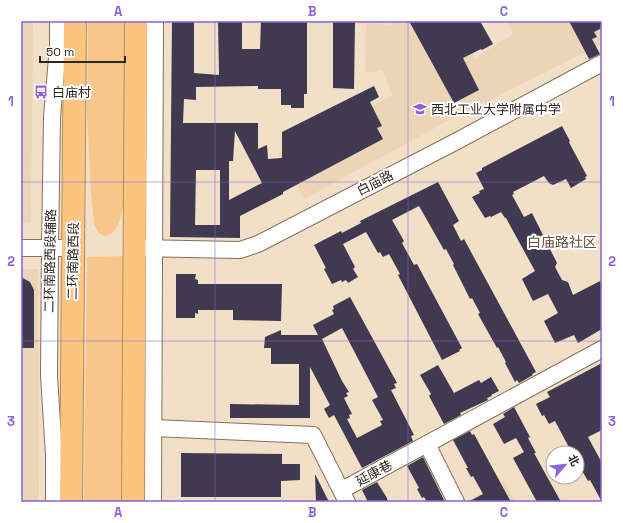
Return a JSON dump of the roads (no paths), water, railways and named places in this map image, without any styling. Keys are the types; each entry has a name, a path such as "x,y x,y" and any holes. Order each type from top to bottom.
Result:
{"highway":[{"name":"二环南路西段","path":"71,502 75,21"},
{"path":"133,502 145,248 136,21"}],"street":[{"name":"二环南路西段辅路","path":"54,502 54,455 49,376 50,248 52,117 58,46 58,21"},
{"path":"153,502 154,428 145,248 155,21"},
{"name":"白庙路","path":"145,248 240,250 258,244 602,64"},
{"path":"21,248 73,248"},
{"name":"延康巷","path":"154,428 313,435 344,496 426,444 602,350"},
{"path":"426,444 456,502"}],"place":[{"name":"白庙村","path":"41,92"},
{"name":"西北工业大学附属中学","path":"420,109"}],"district":[{"name":"白庙路社区","path":"562,242"}]}
